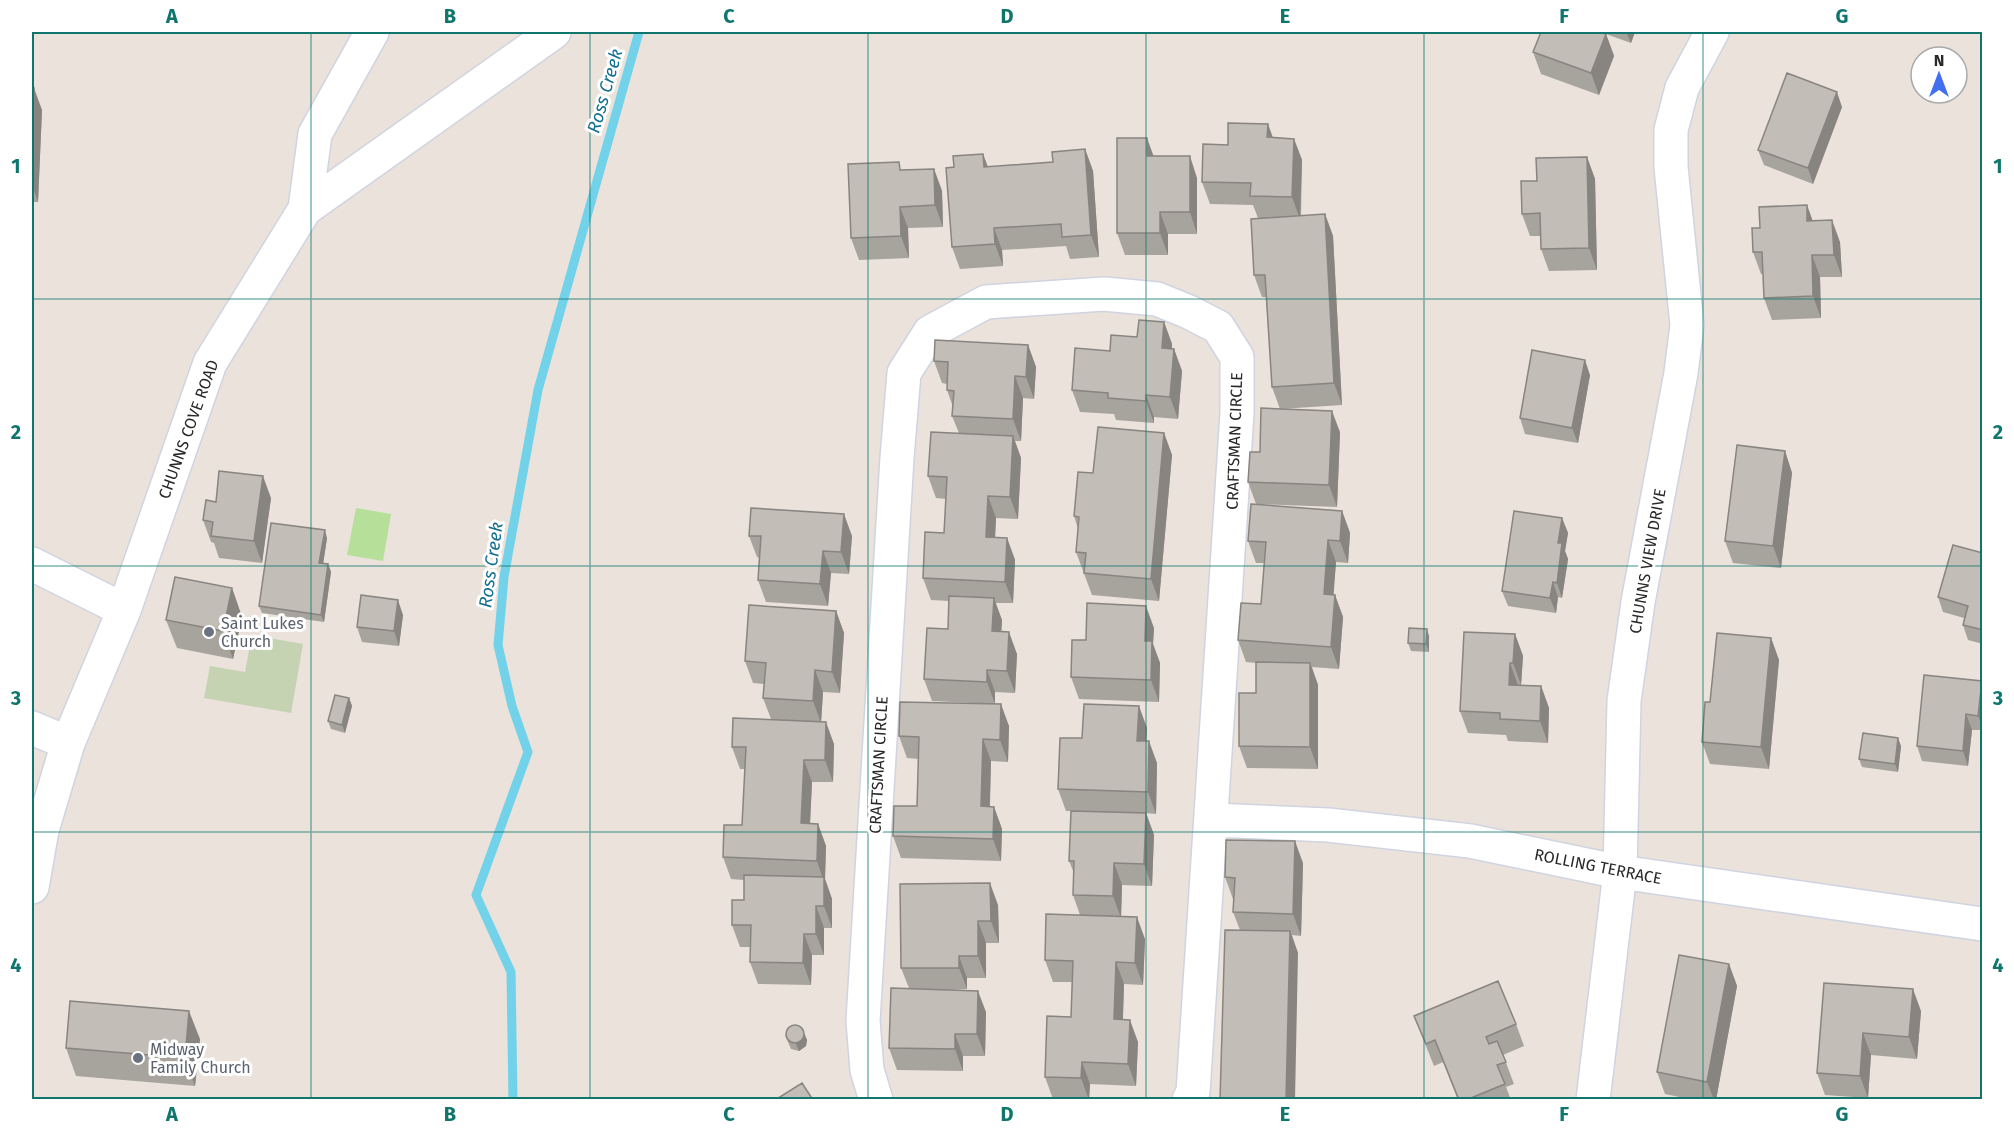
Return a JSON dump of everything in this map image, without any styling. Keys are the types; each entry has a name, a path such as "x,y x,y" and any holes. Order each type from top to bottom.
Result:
{"street":[{"path":"305,209 315,134 372,32"},
{"name":"CHUNNS COVE ROAD","path":"32,886 42,830 68,743 124,610 210,363 305,209 554,32"},
{"name":"CHUNNS VIEW DRIVE","path":"1593,1100 1620,872 1624,701 1638,602 1682,373 1687,325 1671,167 1671,130 1682,88 1712,32"},
{"name":"CRAFTSMAN CIRCLE","path":"876,1100 867,1070 863,1021 904,373 930,332 986,302 1104,294 1157,298 1189,312 1218,327 1237,357 1237,413 1212,819 1193,1092 1189,1100"},
{"path":"32,564 124,610"},
{"path":"32,728 68,743"},
{"name":"ROLLING TERRACE","path":"1212,819 1328,825 1470,841 1620,872 1983,924"}],"green space":[{"path":"356,508 391,514 383,561 347,555"},
{"path":"252,635 303,644 291,713 204,698 210,666 245,672"}],"building":[{"path":"1541,32 1606,34 1591,73 1533,52"},
{"path":"1787,73 1837,92 1808,168 1758,150"},
{"path":"32,88 34,88 32,145"},
{"path":"1228,123 1268,124 1267,137 1294,139 1292,197 1250,196 1251,183 1202,182 1203,144 1228,145"},
{"path":"1117,138 1147,138 1147,156 1190,156 1190,212 1160,212 1160,233 1117,233"},
{"path":"1085,149 1091,235 1062,237 1061,224 994,228 995,244 952,247 946,168 954,167 953,156 983,154 984,167 1053,162 1052,152"},
{"path":"1587,157 1589,248 1541,249 1540,213 1522,214 1521,181 1537,181 1536,158"},
{"path":"899,162 900,170 934,169 935,205 900,207 901,236 851,238 848,164"},
{"path":"1807,205 1807,221 1832,220 1834,255 1812,255 1813,296 1764,298 1762,252 1753,252 1752,228 1760,228 1759,207"},
{"path":"1325,214 1334,383 1272,387 1265,275 1254,275 1251,219"},
{"path":"1139,320 1164,322 1162,348 1174,349 1170,397 1146,395 1146,401 1108,398 1108,393 1072,390 1075,348 1110,351 1111,335 1137,337"},
{"path":"935,340 1028,345 1026,377 1015,376 1013,419 952,416 954,391 947,390 948,362 934,361"},
{"path":"1532,350 1585,360 1572,428 1520,418"},
{"path":"1261,408 1332,411 1329,485 1248,482 1250,452 1260,452"},
{"path":"1098,427 1164,433 1151,579 1084,573 1086,553 1076,552 1079,517 1074,516 1078,472 1093,473"},
{"path":"931,432 1013,436 1010,497 988,496 986,537 1007,538 1005,582 923,578 925,532 944,533 947,477 928,476"},
{"path":"1737,445 1785,451 1773,546 1725,541"},
{"path":"219,471 263,476 254,541 211,536 213,522 203,520 206,500 216,502"},
{"path":"1251,504 1342,511 1340,541 1328,540 1324,594 1335,595 1331,647 1238,640 1241,603 1261,604 1266,542 1248,541"},
{"path":"751,508 844,514 841,552 823,551 820,584 758,580 761,536 749,536"},
{"path":"1514,511 1562,518 1558,543 1562,543 1557,583 1553,582 1550,598 1502,591"},
{"path":"271,523 325,530 319,563 328,564 321,615 259,606"},
{"path":"1953,545 1983,553 1983,630 1963,625 1968,606 1938,597"},
{"path":"175,577 232,588 223,631 166,620"},
{"path":"361,595 398,600 394,631 357,627"},
{"path":"949,596 994,598 992,631 1009,632 1007,671 987,670 987,682 924,679 927,628 948,629"},
{"path":"1087,603 1146,606 1145,641 1152,641 1151,680 1071,677 1072,640 1086,640"},
{"path":"749,605 836,611 832,672 815,670 813,701 763,698 766,663 745,661"},
{"path":"1409,628 1427,629 1426,644 1408,643"},
{"path":"1464,632 1515,634 1509,685 1541,686 1540,721 1500,719 1500,713 1460,711"},
{"path":"1717,633 1771,638 1761,747 1702,742 1705,702 1710,702"},
{"path":"1256,662 1310,663 1310,747 1239,746 1239,693 1256,693"},
{"path":"1924,675 1982,681 1978,716 1966,714 1963,751 1917,746"},
{"path":"335,695 349,698 342,725 328,721"},
{"path":"900,702 1001,704 1000,740 983,739 981,806 994,807 993,839 893,836 894,806 917,806 919,737 899,736"},
{"path":"1084,704 1139,706 1137,741 1149,741 1148,792 1058,789 1060,738 1082,738"},
{"path":"733,718 826,722 825,760 804,760 801,823 818,824 817,861 723,857 724,825 742,825 746,747 732,747"},
{"path":"1863,733 1898,738 1895,764 1859,759"},
{"path":"1071,811 1146,813 1144,864 1114,863 1113,896 1073,895 1074,861 1069,861"},
{"path":"1226,840 1295,841 1293,914 1233,912 1235,878 1225,877"},
{"path":"744,875 824,877 824,906 816,906 816,934 804,934 803,963 750,962 751,925 732,925 732,900 744,900"},
{"path":"990,883 991,921 978,921 978,956 959,956 959,968 901,968 900,884"},
{"path":"1046,914 1137,917 1135,963 1116,962 1114,1019 1130,1020 1128,1064 1082,1062 1081,1078 1045,1077 1047,1016 1071,1017 1073,961 1045,960"},
{"path":"1225,930 1290,931 1286,1100 1220,1100"},
{"path":"1679,955 1729,964 1707,1082 1657,1072"},
{"path":"1498,981 1516,1024 1486,1037 1489,1044 1497,1041 1506,1062 1497,1065 1505,1084 1466,1100 1459,1100 1435,1040 1426,1044 1414,1016"},
{"path":"1824,983 1913,989 1909,1037 1863,1033 1860,1076 1817,1073"},
{"path":"891,988 978,991 977,1034 955,1034 955,1049 889,1048"},
{"path":"70,1001 189,1011 185,1058 66,1048"},
{"path":"795,1025 801,1028 804,1034 801,1040 795,1043 789,1040 786,1034 789,1028"},
{"path":"802,1083 813,1100 775,1100"}],"waterway":[{"name":"Ross Creek","path":"513,1100 511,972 476,895 528,752 512,706 498,645 504,577 538,390 639,32"}],"place":[{"name":"Saint Lukes Church","path":"209,632"},
{"name":"Midway Family Church","path":"138,1058"}]}
